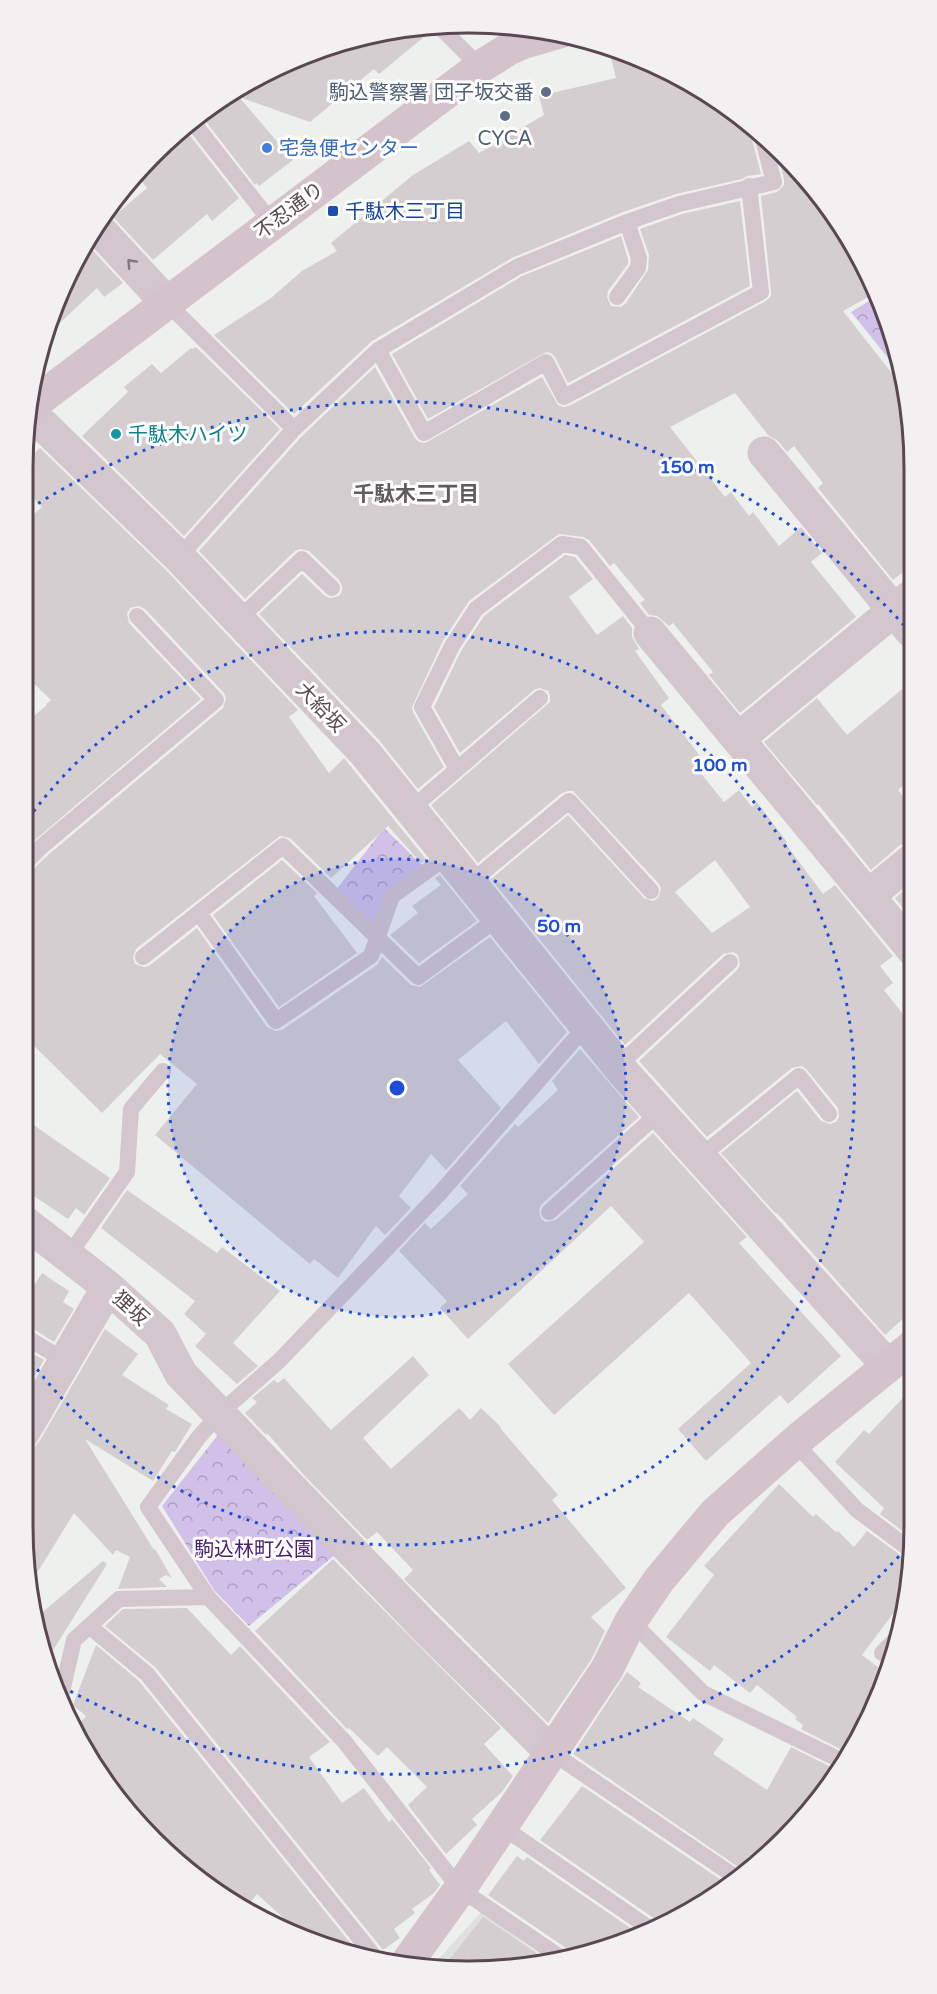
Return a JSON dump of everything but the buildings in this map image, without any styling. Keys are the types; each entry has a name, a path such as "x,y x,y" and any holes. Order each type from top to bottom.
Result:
{"street":[{"name":"不忍通り","path":"39,400 480,67 509,48 538,39"},
{"path":"102,233 166,302"},
{"name":"大給坂","path":"36,418 179,557 365,753 587,1029 700,1157 903,1358"},
{"path":"764,453 904,611"},
{"path":"738,739 904,613"},
{"path":"650,633 904,940"},
{"path":"868,896 904,867"},
{"name":"狸坂","path":"33,1229 108,1287 160,1334 181,1374 416,1617 551,1752"},
{"path":"33,1414 108,1287"},
{"path":"411,1957 460,1889 607,1669 631,1621 659,1580 715,1513 795,1443 903,1358"}],"lane":[{"path":"446,34 480,67"},
{"path":"197,128 272,223"},
{"path":"179,557 294,429 378,350 517,267 627,222 680,204 749,186 774,182 766,151"},
{"path":"378,350 424,433 546,362 564,397 761,291 749,186"},
{"path":"617,297 638,268 639,258 627,222"},
{"path":"166,302 294,429"},
{"path":"458,769 422,707 452,646 476,609 562,544 581,547 650,633"},
{"path":"238,620 302,559 332,588"},
{"path":"33,855 216,700 137,616"},
{"path":"411,809 540,698"},
{"path":"470,883 569,801 651,891"},
{"path":"143,957 283,846 418,977 498,918"},
{"path":"199,913 276,1021 370,956 392,896 448,856"},
{"path":"619,1065 730,962"},
{"path":"554,1953 460,1889 344,1741 208,1597 148,1507 198,1438 220,1413 279,1361 440,1193 573,1041 587,1029"},
{"path":"69,1255 128,1172 131,1109 163,1071"},
{"path":"700,1157 799,1076 829,1114"},
{"path":"549,1212 660,1112"},
{"path":"33,1342 65,1361"},
{"path":"795,1443 857,1510 903,1545"},
{"path":"63,1684 74,1640 119,1599 208,1597"},
{"path":"631,1621 703,1693 836,1758"},
{"path":"89,1626 147,1674 369,1949"},
{"path":"882,1653 886,1649"},
{"path":"551,1752 730,1874"},
{"path":"501,1826 643,1924"}],"shaded area":[{"path":"481,1912 540,1955 497,1960 438,1960"}],"green space":[{"path":"870,300 890,361 851,312"},
{"path":"384,828 424,867 376,929 336,890"},
{"name":"駒込林町公園","path":"221,1431 336,1554 249,1626 214,1590 162,1506"}],"place":[{"name":"駒込警察署 団子坂交番","path":"546,92"},
{"name":"CYCA","path":"505,116"},
{"name":"宅急便センター","path":"267,148"},
{"name":"千駄木三丁目","path":"333,211"},
{"name":"千駄木ハイツ","path":"116,434"}],"district":[{"name":"千駄木三丁目","path":"416,494"}]}
